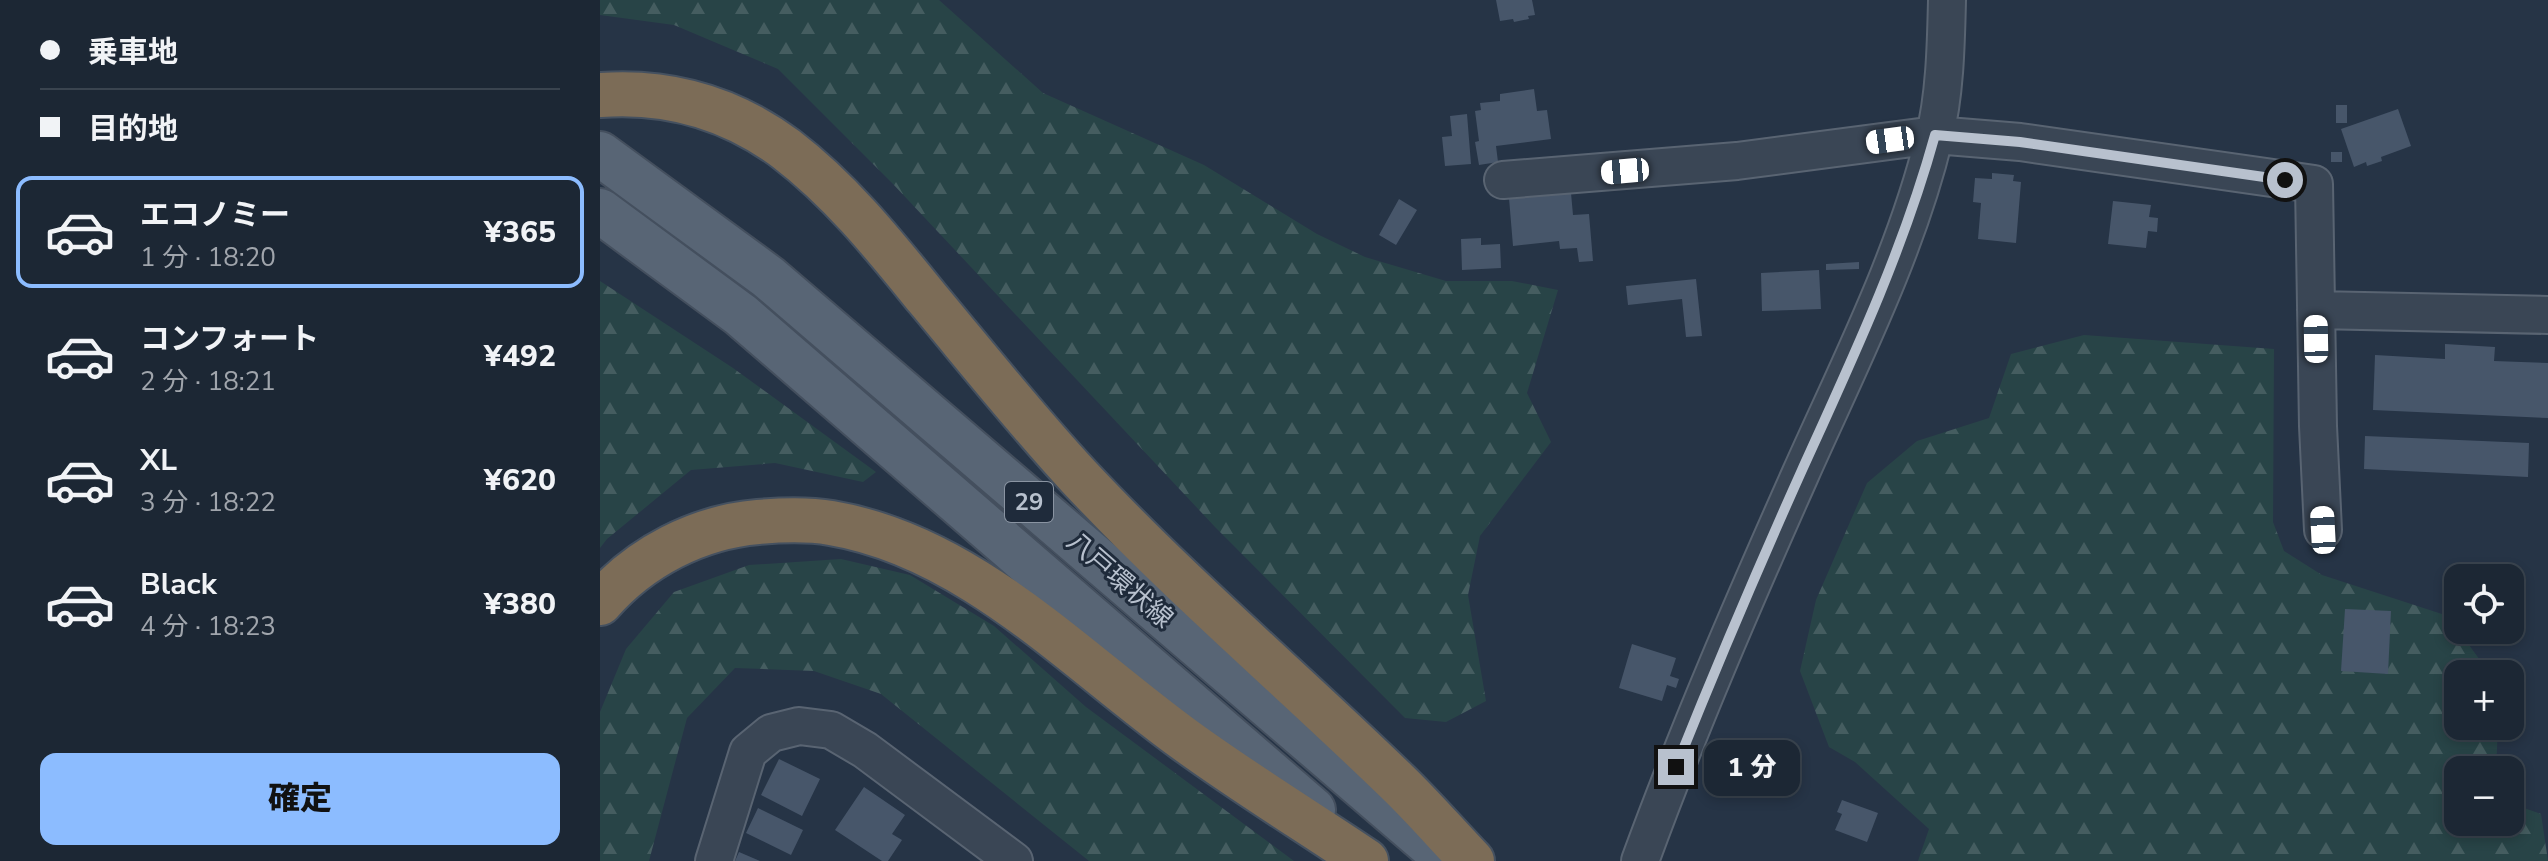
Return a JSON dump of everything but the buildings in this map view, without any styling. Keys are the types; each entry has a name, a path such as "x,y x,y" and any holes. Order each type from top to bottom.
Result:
{"highway":[{"path":"600,95 632,92 673,97 710,107 747,124 786,149 826,184 875,234 1079,477 1195,593 1399,784 1472,861"},
{"path":"600,603 615,585 652,558 697,535 740,524 786,520 829,522 879,534 930,555 985,587 1184,739 1366,861"}],"main road":[{"name":"八戸環状線","path":"600,154 768,277 1449,861"},
{"name":"八戸環状線","path":"600,211 741,315 1373,861"}],"street":[{"path":"1640,861 1735,621 1877,303 1919,194 1935,135 1946,47 1947,0"},
{"path":"1503,180 1570,177 1737,161 1935,135 2020,142 2314,184 2323,530"},
{"path":"2316,310 2548,315"},
{"path":"714,861 748,752 771,733 799,726 831,730 865,750 1014,861"}],"green space":[{"path":"600,0 939,0 1043,93 1204,165 1317,234 1365,257 1446,281 1512,281 1558,290 1527,393 1551,442 1480,536 1468,595 1486,701 1446,722 1405,718 1216,528 893,184 778,69 674,25 600,15"},
{"path":"600,281 733,368 876,472 863,482 775,463 691,470 600,548"},
{"path":"2084,335 2274,349 2273,522 2284,551 2322,575 2444,615 2444,644 2468,644 2480,660 2444,660 2444,740 2497,740 2497,756 2444,756 2444,836 2524,836 2524,808 2541,814 2548,861 1918,861 1929,829 1855,762 1829,747 1800,671 1816,600 1867,483 1917,441 1989,418 2011,354"},
{"path":"841,559 910,575 994,626 1086,707 1294,861 1089,861 881,694 814,671 735,668 687,718 649,861 600,861 600,712 626,649 674,592 749,565"}],"route":[{"path":"1676,767 1735,621 1877,303 1919,194 1935,135 2020,142 2285,180"}]}
